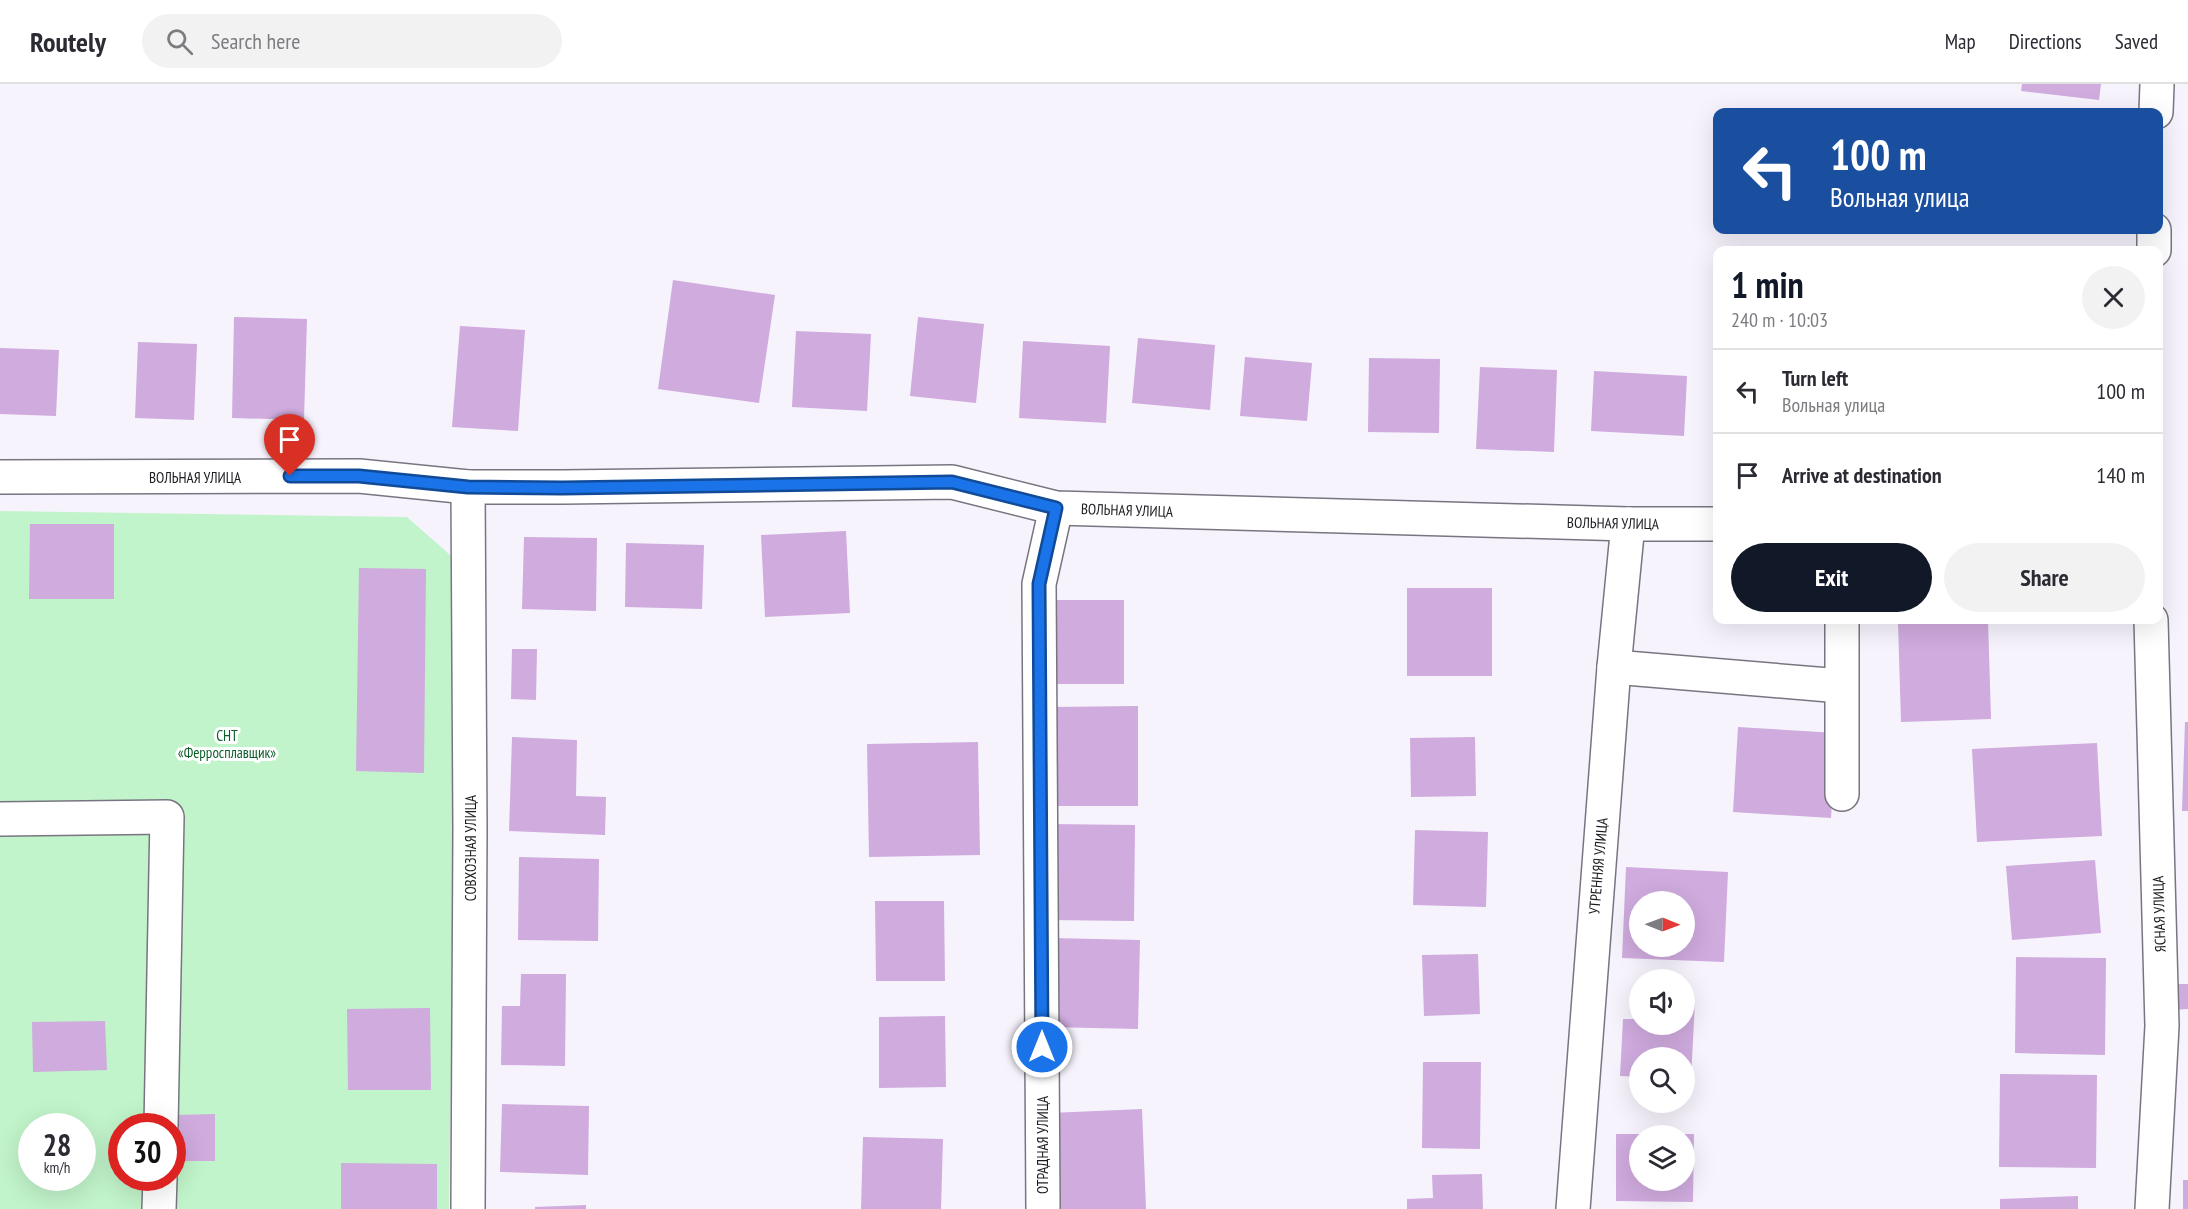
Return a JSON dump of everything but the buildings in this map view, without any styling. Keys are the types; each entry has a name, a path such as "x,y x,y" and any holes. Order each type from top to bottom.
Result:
{"street":[{"path":"2156,108 2157,84"},
{"name":"ВОЛЬНАЯ УЛИЦА","path":"0,477 359,476 468,487 563,488 952,482 1056,508 1628,524 1713,524"},
{"name":"СОВХОЗНАЯ УЛИЦА","path":"468,487 470,840 468,1209"},
{"name":"ОТРАДНАЯ УЛИЦА","path":"1042,1209 1039,584 1056,508"},
{"name":"УТРЕННЯЯ УЛИЦА","path":"1573,1209 1614,666 1628,524"},
{"path":"1842,624 1842,794"},
{"name":"ЯСНАЯ УЛИЦА","path":"2151,624 2162,1026 2152,1209"},
{"path":"1614,666 1841,686"},
{"path":"0,819 167,817 161,1113"},
{"path":"159,1209 160,1191"}],"green space":[{"name":"СНТ «Ферросплавщик»","path":"0,511 407,517 458,562 449,1209 0,1209"}],"route":[{"path":"290,476 359,476 468,487 563,488 952,482 1056,508 1039,584 1042,1047"}]}
